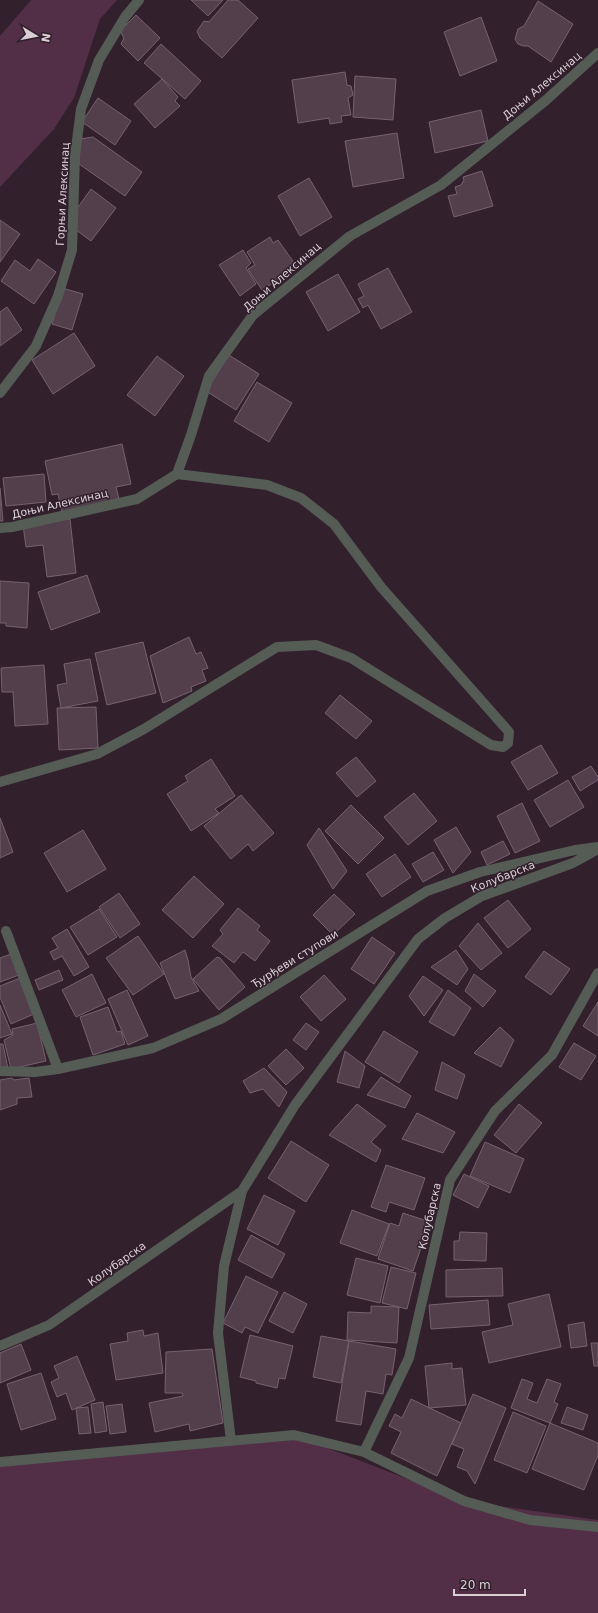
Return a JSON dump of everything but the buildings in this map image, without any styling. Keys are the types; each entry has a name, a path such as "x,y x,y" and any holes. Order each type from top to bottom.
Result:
{"street":[{"name":"Горњи Алексинац","path":"2,389 36,346 58,296 72,250 75,156 81,109 99,60 124,17 139,0"},
{"name":"Доњи Алексинац","path":"0,528 12,527 137,499 176,474 191,435 209,376 253,315 350,236 441,185 545,101 598,54"},
{"path":"0,782 97,754 144,729 277,647 316,645 351,658 491,745 503,747 508,743 509,732 381,587 334,524 323,515 301,498 267,485 176,474"},
{"name":"Ђурђеви ступови","path":"0,1071 35,1072 58,1069 153,1048 221,1019 427,891 480,872 575,850 598,848"},
{"name":"Колубарска","path":"231,1441 218,1333 224,1266 242,1191 296,1105 418,939 445,918 482,896 573,863 598,848"},
{"path":"6,931 58,1069"},
{"name":"Колубарска","path":"364,1452 409,1358 450,1180 495,1112 552,1055 598,973"},
{"name":"Колубарска","path":"0,1346 49,1325 242,1191"},
{"path":"0,1462 294,1435 364,1452 464,1501 530,1520 598,1528"}],"shaded area":[{"path":"31,0 117,0 100,19 74,98 54,129 0,187 0,36"},
{"path":"294,1435 464,1501 598,1520 598,1613 0,1613 0,1462"}]}
